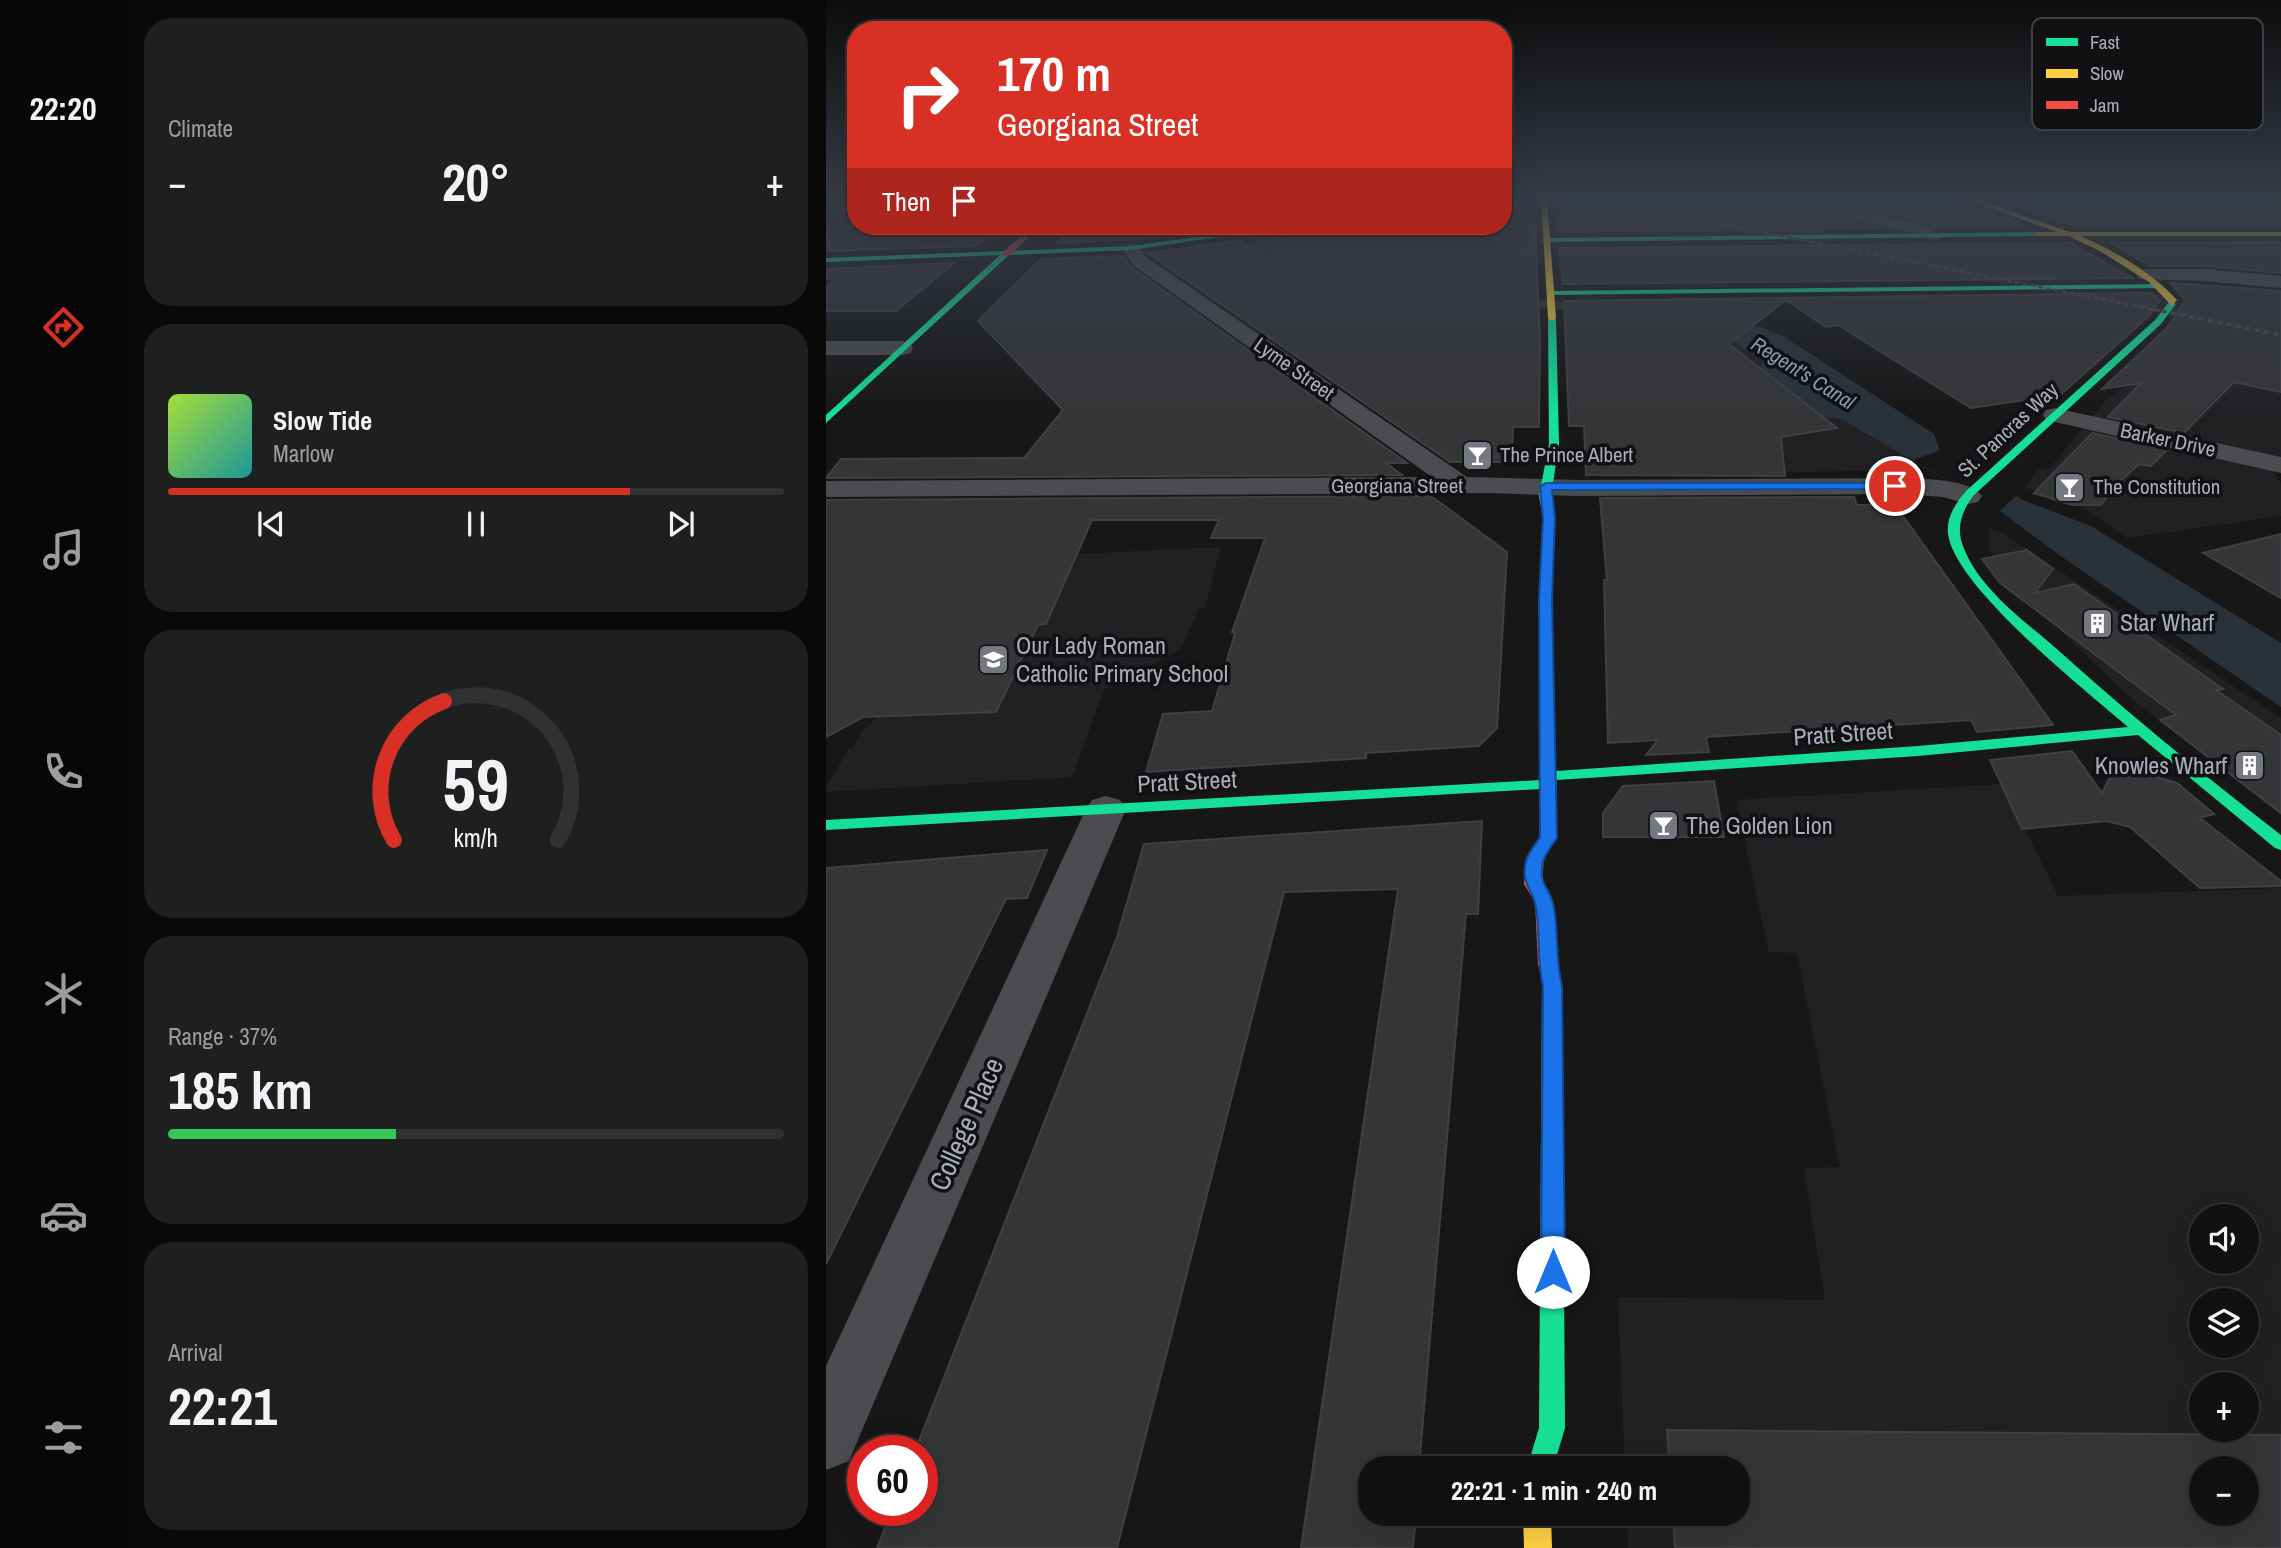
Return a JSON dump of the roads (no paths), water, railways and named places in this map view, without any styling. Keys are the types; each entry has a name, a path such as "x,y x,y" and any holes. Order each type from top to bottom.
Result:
{"main road":[{"path":"826,420 988,270"},
{"path":"1544,1456 1552,1428 1553,986 1547,964 1544,902 1533,884 1533,872 1535,858 1549,838 1546,599 1549,518 1546,486 1553,461 1554,444 1549,270"},
{"path":"2138,270 2153,281"},
{"path":"1551,295 2153,281"},
{"name":"St. Pancras Way","path":"2153,281 2173,300 2169,311 1969,494 1954,518 1956,543 1974,574 2037,638 2140,730 2281,844"},
{"name":"Pratt Street","path":"827,826 1549,780 2024,743 2140,730"},
{"path":"1538,1526 1538,1548"}],"street":[{"name":"Lyme Street","path":"1152,270 1462,486"},
{"path":"2153,281 2206,275 2281,282"},
{"path":"826,348 902,348"},
{"name":"Barker Drive","path":"2055,415 2281,465"},
{"name":"Georgiana Street","path":"826,489 1928,487 1969,494"},
{"name":"College Place","path":"826,1438 1106,809"}],"water":[{"name":"Regent's Canal","path":"1302,270 1369,270 1411,282 1501,296 1698,314 1764,328 1783,336 1934,434 1940,451 2025,501 2091,526 2281,643 2281,707 2059,555 2000,511 1841,419 1816,418 1755,372 1752,369 1761,367 1763,361 1731,340 1583,312 1522,306 1495,310 1389,298 1335,284"}],"railway":[{"path":"1955,270 2161,311"},
{"path":"2152,309 2281,335"}],"place":[{"name":"The Prince Albert","path":"1477,455"},
{"name":"The Constitution","path":"2070,487"},
{"name":"Star Wharf","path":"2097,623"},
{"name":"Our Lady Roman Catholic Primary School","path":"993,660"},
{"name":"Knowles Wharf","path":"2250,766"},
{"name":"The Golden Lion","path":"1663,826"}]}
